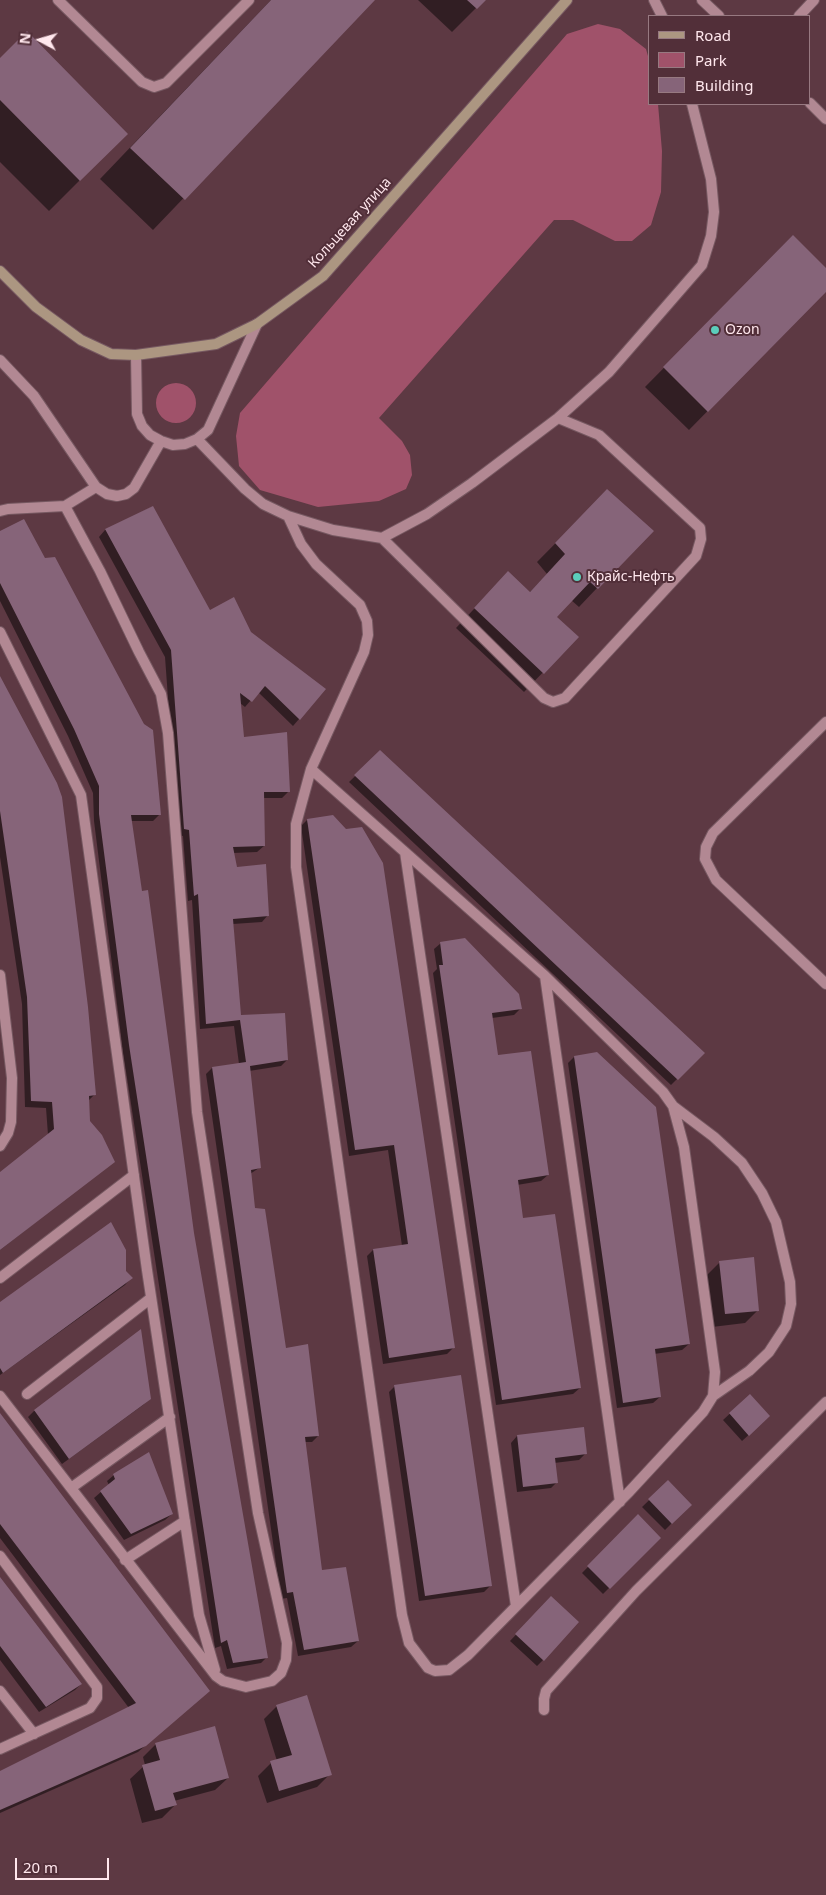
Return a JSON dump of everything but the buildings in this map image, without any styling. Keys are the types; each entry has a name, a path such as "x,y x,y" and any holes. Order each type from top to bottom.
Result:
{"street":[{"path":"58,0 142,82 154,87 166,84 249,0"},
{"name":"Кольцевая улица","path":"0,271 36,307 81,340 111,354 136,355 216,344 257,324 323,276 567,0"},
{"path":"654,0 662,15"},
{"path":"702,0 718,15"},
{"path":"800,15 814,0"},
{"path":"382,538 434,509 472,484 558,418 609,372 702,265 712,236 714,212 711,179 692,105"},
{"path":"811,105 826,119"},
{"path":"136,355 137,414 142,426 150,435 161,441 173,445 185,444 197,439 208,430 257,324"},
{"path":"0,360 34,396 96,487 107,494 116,496 126,494 134,488 161,441"},
{"path":"197,439 245,489 263,504 288,516 333,530 382,538 544,698 553,702 565,698 696,556 701,539 700,528 599,435 558,418"},
{"path":"0,511 8,508 65,506 96,487"},
{"path":"0,1396 216,1676 223,1681 246,1687 272,1681 281,1674 286,1660 287,1643 258,1513 197,1112 168,733 161,694 100,571 65,506"},
{"path":"288,516 301,544 316,564 360,605 367,621 368,635 364,652 311,769 296,824 296,867 402,1615 410,1643 416,1654 428,1668 442,1672 457,1665 620,1502 703,1412 713,1396 749,1371 769,1352 786,1326 791,1304 790,1282 776,1222 762,1193 742,1163 714,1137 673,1106 663,1092 545,976 311,769"},
{"path":"0,632 81,795 151,1298 199,1615 216,1676"},
{"path":"826,722 713,834 706,847 705,859 716,880 826,984"},
{"path":"405,852 516,1606"},
{"path":"0,975 12,1078 11,1122 8,1133 0,1146"},
{"path":"545,976 620,1502"},
{"path":"673,1106 684,1147 714,1363 713,1396"},
{"path":"0,1278 134,1175"},
{"path":"27,1394 151,1298"},
{"path":"544,1710 546,1691 636,1591 826,1402"},
{"path":"71,1488 170,1417"},
{"path":"125,1560 185,1521"},
{"path":"0,1556 97,1687 97,1698 90,1708 0,1749"},
{"path":"0,1691 34,1734"}],"green space":[{"path":"598,24 620,29 646,49 648,56 648,105 658,105 662,151 661,192 651,225 632,241 615,241 573,220 554,220 379,418 402,441 410,455 412,475 406,489 379,501 318,507 260,490 239,466 236,436 240,413 567,34"},
{"path":"176,383 187,386 193,392 196,403 193,414 187,420 176,423 165,420 159,414 156,403 159,392 165,386"}],"place":[{"name":"Ozon","path":"715,330"},
{"name":"Крайс-Нефть","path":"577,577"}]}
